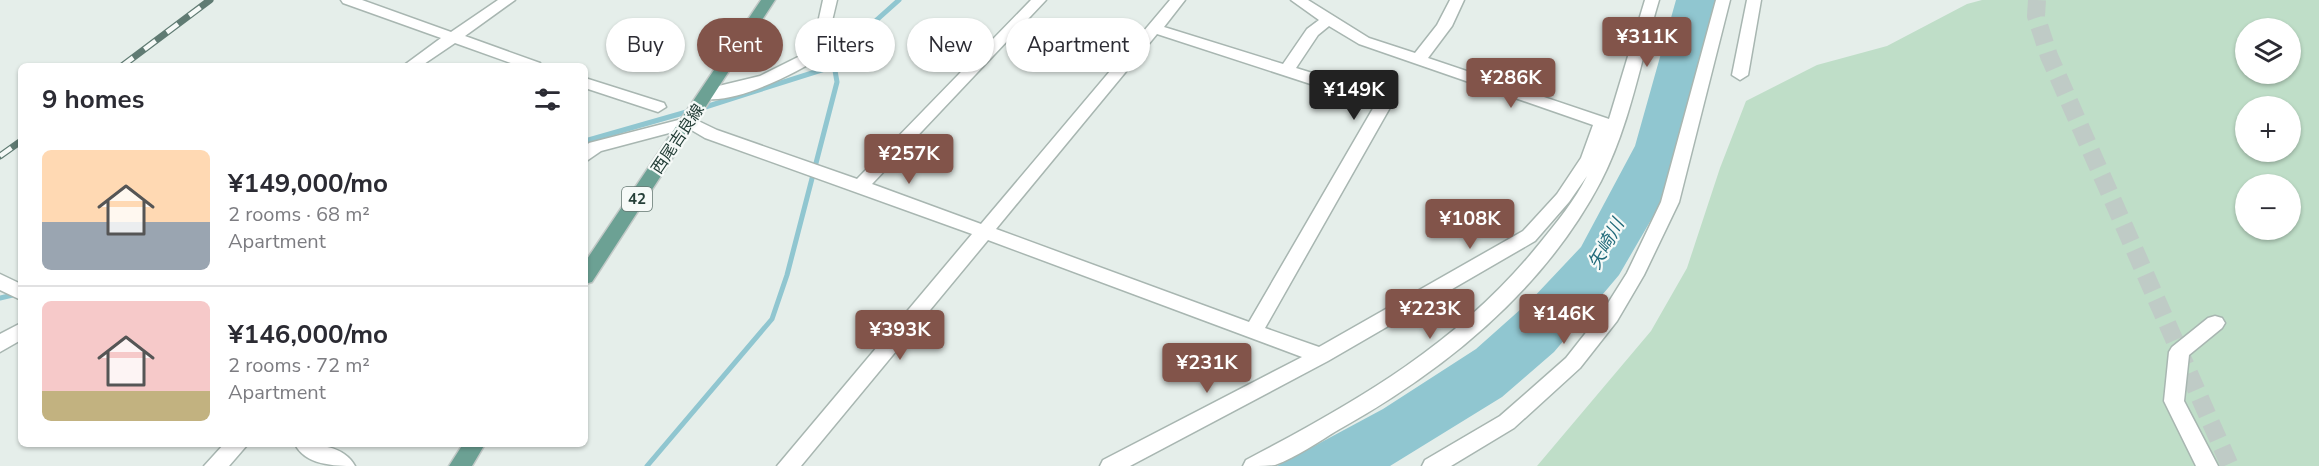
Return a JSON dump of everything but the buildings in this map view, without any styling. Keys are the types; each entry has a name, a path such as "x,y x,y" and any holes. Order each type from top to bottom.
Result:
{"main road":[{"name":"西尾吉良線","path":"588,273 707,97 768,0"},
{"path":"460,466 473,447"}],"street":[{"path":"348,0 525,63"},
{"path":"415,63 508,0"},
{"path":"707,97 758,83 793,69 819,52 830,0"},
{"path":"860,186 1039,0"},
{"path":"788,466 1178,0"},
{"path":"1298,0 1364,41 1608,125"},
{"path":"1419,59 1444,26 1456,0"},
{"path":"1111,466 1321,356 1529,236 1563,198 1608,125 1652,0"},
{"path":"1433,466 1507,422 1573,363 1610,316 1635,275 1670,202 1723,0"},
{"path":"1740,75 1754,0"},
{"path":"1287,69 1312,32 1328,20"},
{"path":"1153,28 1378,99 1383,104 1252,332"},
{"path":"588,84 658,107"},
{"path":"588,154 596,147 690,122 711,134 860,186 1321,356"},
{"path":"1254,466 1352,414 1442,354 1506,298 1535,265 1587,192 1602,161 1608,125"},
{"path":"2207,466 2174,401 2179,352 2215,323"},
{"path":"0,344 18,332"},
{"path":"215,466 235,447"},
{"path":"310,447 344,466"}],"green space":[{"path":"1982,0 2319,0 2319,466 1537,466 1651,331 1687,268 1720,168 1746,101 1817,65 1887,46 1967,4"}],"water":[{"name":"矢崎川","path":"1676,0 1716,0 1715,19 1683,138 1658,208 1619,275 1554,352 1502,397 1390,466 1277,466 1383,409 1476,349 1531,300 1581,247 1635,146"}],"waterway":[{"path":"879,18 899,0"},
{"path":"699,109 815,72"},
{"path":"647,466 772,319 787,275 837,82 835,72"},
{"path":"588,140 690,111"},
{"path":"0,298 18,294"}],"tunnel":[{"path":"2037,0 2036,16 2049,56 2230,466"}],"railway":[{"path":"126,63 210,0"},
{"path":"0,156 18,143"}]}
